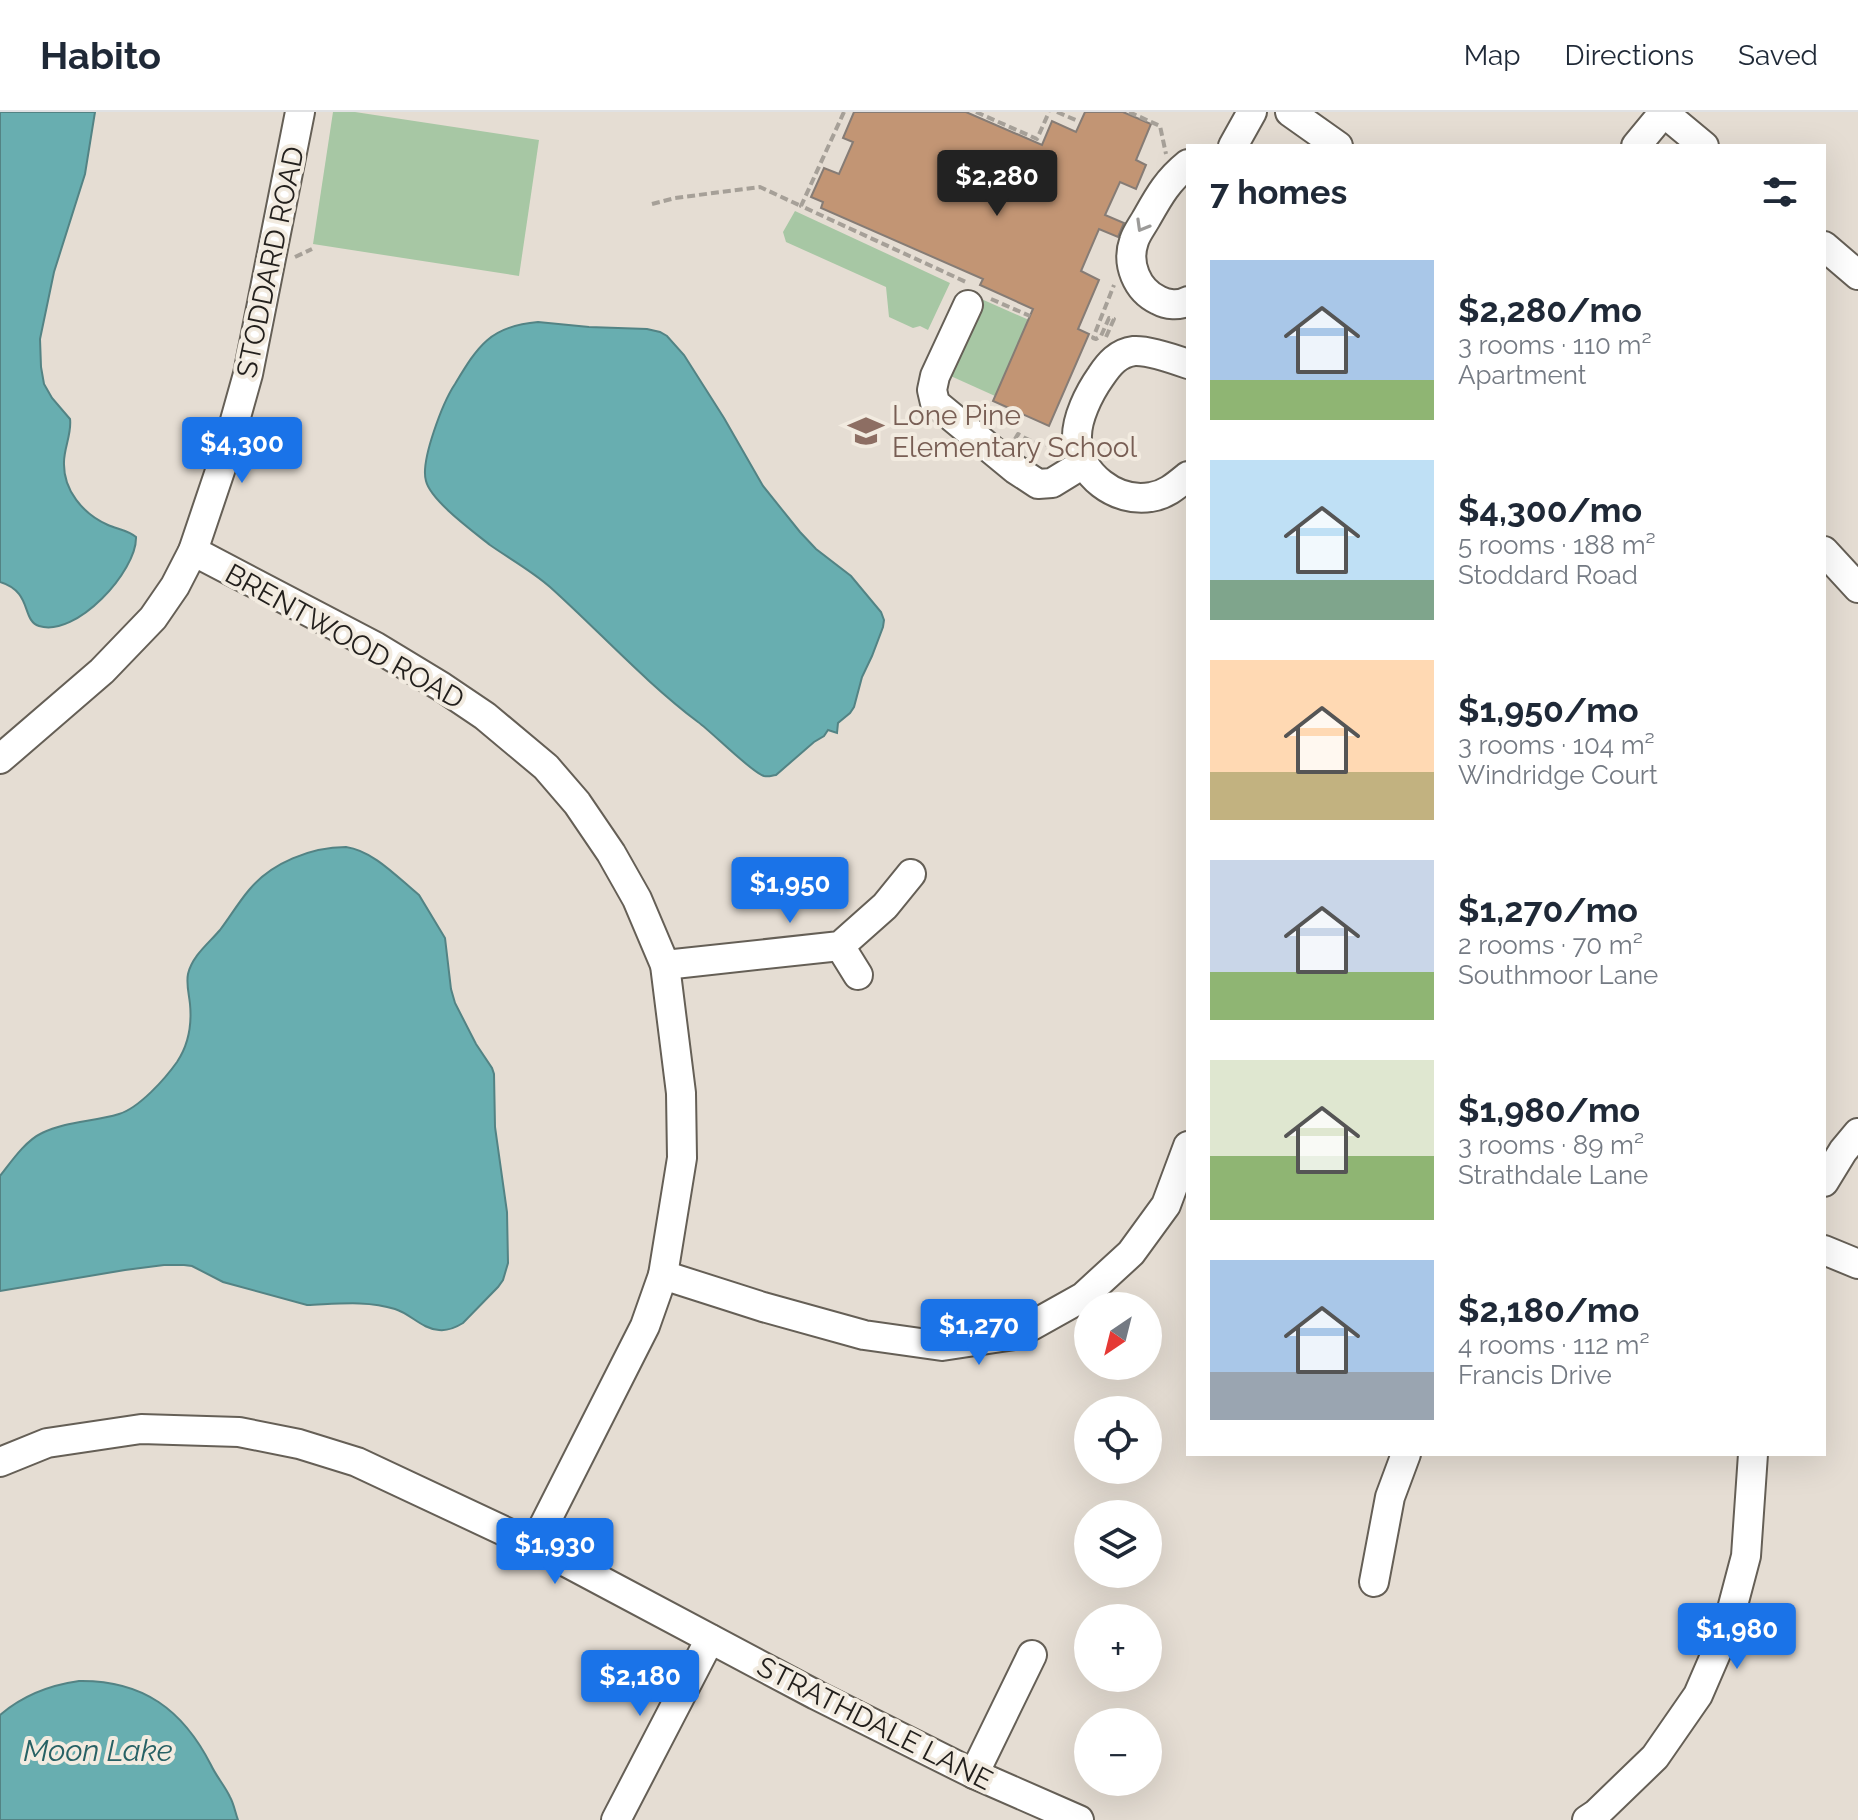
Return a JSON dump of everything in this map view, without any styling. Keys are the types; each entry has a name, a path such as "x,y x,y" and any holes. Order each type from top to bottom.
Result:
{"street":[{"name":"STODDARD ROAD","path":"0,759 102,671 153,618 175,586 193,551 248,374 300,112"},
{"path":"1234,144 1252,112"},
{"path":"1290,112 1335,144"},
{"path":"1638,144 1664,112 1702,144"},
{"path":"1178,161 1133,241 1131,263 1136,279 1146,293 1164,303 1186,302"},
{"path":"1826,248 1858,275"},
{"path":"971,299 935,376 932,390 935,403 1038,484 1052,483 1078,468"},
{"path":"1078,468 1078,425 1095,385 1115,358 1134,351 1186,363"},
{"path":"1078,468 1112,490 1129,496 1151,497 1169,491 1186,478"},
{"name":"BRENTWOOD ROAD","path":"193,551 376,647 442,687 485,716 546,767 577,803 611,853 637,899 665,965 681,1093 682,1158 663,1275 645,1326 534,1545"},
{"path":"1826,553 1858,588"},
{"path":"665,965 840,946 885,906 911,874"},
{"path":"840,946 858,975"},
{"path":"1826,1179 1858,1133"},
{"path":"663,1275 864,1335 942,1346 1015,1335 1083,1297 1131,1253 1166,1205 1186,1151"},
{"path":"1826,1251 1858,1264"},
{"name":"STRATHDALE LANE","path":"0,1462 47,1443 141,1429 239,1432 299,1444 357,1462 534,1545 816,1695 974,1774 1079,1820"},
{"path":"1374,1582 1390,1497 1405,1456"},
{"path":"1587,1820 1655,1757 1698,1695 1727,1628 1746,1556 1753,1456"},
{"path":"616,1820 710,1639"},
{"path":"974,1774 1032,1655"}],"path":[{"path":"801,206 844,112"},
{"path":"976,112 1037,139 1049,112"},
{"path":"1057,112 1078,121"},
{"path":"1129,112 1160,126 1178,161"},
{"path":"652,204 760,187 976,287 971,299 1030,316"},
{"path":"1108,348 1105,338 1114,319 1109,318 1101,336 1093,341 1116,279"},
{"path":"1001,457 1018,434 1028,441 1045,445 1064,444 1066,460 1078,468"}],"green space":[{"path":"333,112 355,112 539,140 519,276 313,244"},
{"path":"795,211 950,283 928,330 920,326 913,328 889,317 886,287 786,242 783,232"},
{"path":"979,298 1029,320 995,396 944,373"}],"water":[{"path":"0,112 95,112 85,174 54,272 40,339 41,367 44,384 70,419 64,462 67,482 76,500 99,520 136,537 134,551 126,567 102,599 70,622 54,627 34,623 17,592 0,582"},
{"path":"538,322 647,329 667,336 684,355 763,486 800,532 816,549 851,576 881,612 883,627 862,677 854,707 838,723 837,733 828,730 776,775 764,776 742,760 659,690 550,587 464,524 444,507 430,489 425,472 429,446 445,404 463,371 487,340 497,333"},
{"path":"346,847 376,859 419,895 445,938 455,1003 492,1068 495,1127 507,1212 508,1263 498,1287 463,1323 442,1330 427,1327 401,1311 384,1306 351,1303 307,1305 223,1282 184,1265 125,1270 0,1291 0,1176 9,1164 24,1146 42,1133 127,1111 151,1092 177,1062 187,1041 190,967 245,895 258,880 293,858 319,850"},
{"name":"Moon Lake","path":"79,1681 123,1686 142,1693 174,1714 200,1746 233,1802 238,1820 0,1820 0,1715 37,1692"}],"building":[{"path":"854,112 966,112 1042,145 1052,121 1076,132 1085,112 1123,112 1151,124 1136,160 1146,165 1136,189 1120,182 1105,215 1124,223 1118,237 1099,229 1081,271 1099,280 1078,329 1089,334 1049,426 993,401 1033,309 980,285 983,279 821,208 823,202 811,197 824,168 839,174 853,142 843,138"}],"place":[{"name":"Lone Pine Elementary School","path":"866,431"}]}
